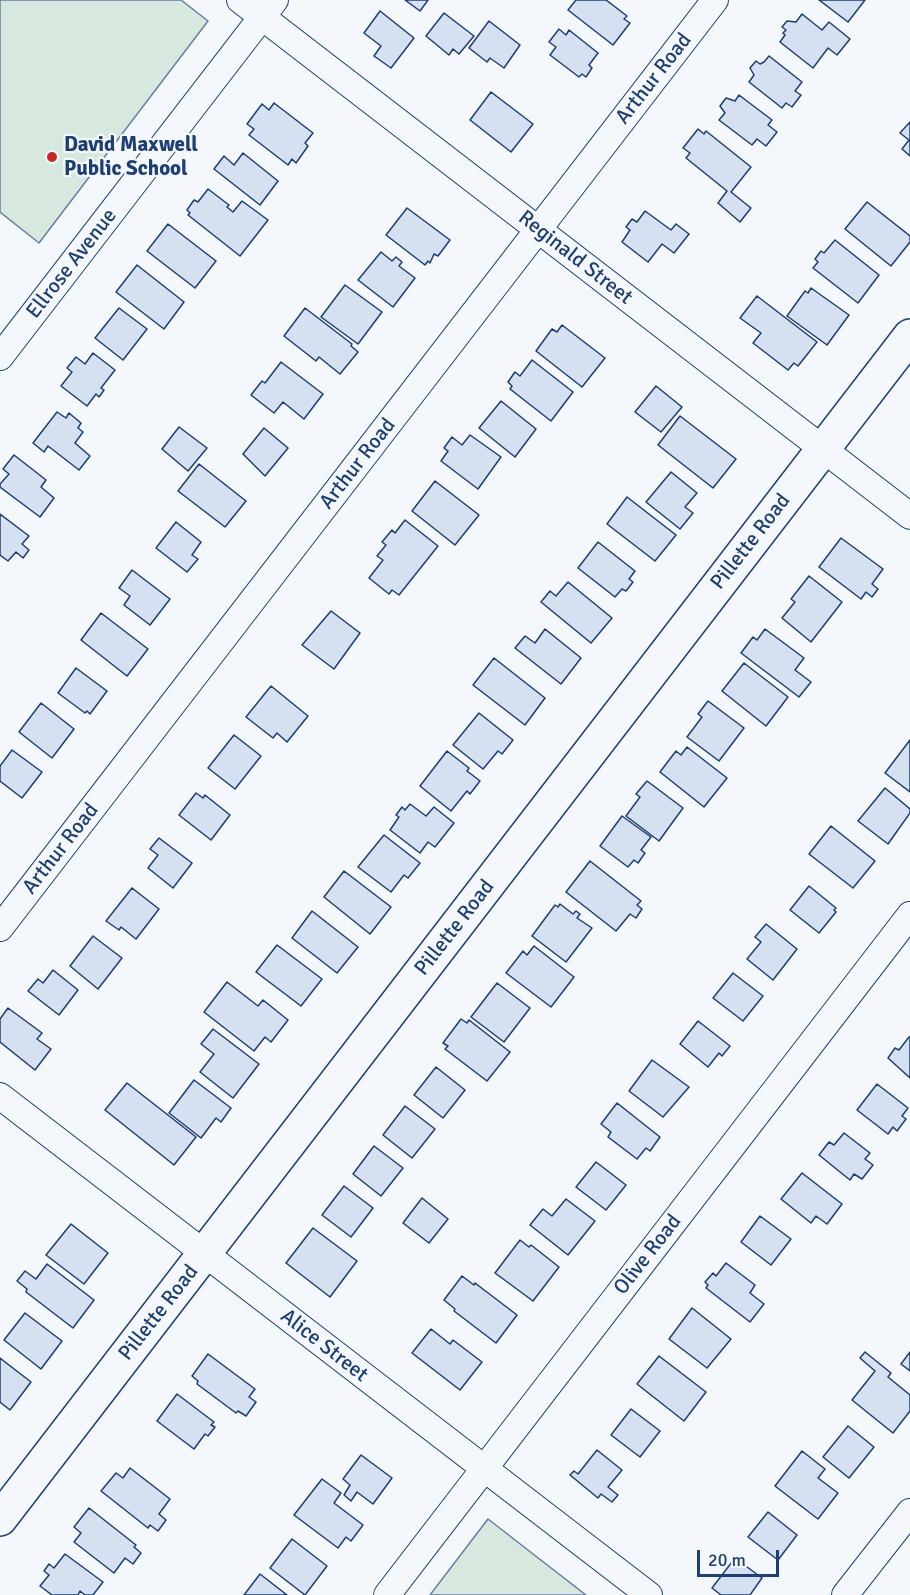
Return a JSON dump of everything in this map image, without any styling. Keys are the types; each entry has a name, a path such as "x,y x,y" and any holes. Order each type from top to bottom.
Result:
{"street":[{"name":"Reginald Street","path":"240,0 268,9 538,230 910,516"},
{"name":"Arthur Road","path":"0,928 715,0"},
{"name":"Ellrose Avenue","path":"0,357 268,9"},
{"name":"Pillette Road","path":"0,1519 910,336"},
{"name":"Olive Road","path":"387,1595 910,915"},
{"name":"Alice Street","path":"0,1096 649,1595"},
{"path":"845,1595 910,1512"}],"shaded area":[{"name":"David Maxwell Public School","path":"0,0 181,0 208,21 39,243 0,212"},
{"path":"488,1519 586,1595 430,1595"}],"building":[{"path":"405,0 428,0 420,11"},
{"path":"576,0 606,0 627,16 624,19 630,23 613,45 568,10"},
{"path":"819,0 865,0 848,22"},
{"path":"380,11 414,38 391,68 374,56 381,46 364,33"},
{"path":"444,13 474,36 459,54 453,49 449,55 426,36"},
{"path":"802,14 822,30 829,22 850,39 837,55 828,48 813,68 780,42 786,30 782,27 787,21 796,22"},
{"path":"489,21 520,45 504,68 490,58 487,62 469,48"},
{"path":"559,29 566,35 569,30 598,53 589,65 592,68 586,77 582,74 579,77 550,55 556,47 549,42"},
{"path":"769,56 802,82 795,91 801,95 792,107 786,103 782,108 749,82 754,75 750,68 756,61 760,64"},
{"path":"491,92 533,124 511,152 470,120"},
{"path":"739,95 772,120 768,125 777,132 766,146 757,139 752,145 719,120 725,113 720,106 726,98 735,101"},
{"path":"274,103 313,133 305,143 308,146 296,163 292,159 288,165 249,135 254,129 247,124 262,104 269,110"},
{"path":"910,122 910,156 902,149 909,140 900,133"},
{"path":"698,129 704,134 706,131 751,167 731,192 751,208 740,222 718,203 727,191 686,158 690,153 683,148"},
{"path":"243,153 278,181 260,205 214,169 224,156 234,165"},
{"path":"208,189 229,205 227,207 233,212 242,201 268,220 240,256 188,215 190,213 187,210 194,200 198,202"},
{"path":"867,202 910,236 910,242 891,266 845,229"},
{"path":"407,208 450,240 438,256 434,254 430,263 428,261 425,265 386,235"},
{"path":"645,211 671,230 676,224 689,234 674,253 662,244 648,262 622,242 630,230 626,227 632,219 637,222"},
{"path":"168,224 216,261 195,288 147,251"},
{"path":"835,240 879,275 858,303 813,268 818,262 815,259 821,251 824,253"},
{"path":"381,252 392,261 396,257 402,262 399,266 415,278 393,307 358,280"},
{"path":"137,265 184,302 164,329 116,292"},
{"path":"345,285 382,312 358,344 321,317"},
{"path":"811,288 849,315 827,345 787,316 805,291 808,293"},
{"path":"757,296 817,342 798,366 794,363 788,370 753,343 761,333 740,318"},
{"path":"119,308 147,329 123,360 95,338"},
{"path":"305,308 352,344 351,346 358,352 340,374 319,357 316,361 284,336"},
{"path":"562,325 605,358 582,387 536,351 552,329 557,332"},
{"path":"93,353 115,370 101,388 104,390 99,397 96,394 87,406 61,386 72,372 67,368 76,357 85,364"},
{"path":"532,360 573,392 551,421 510,389 512,386 508,382 515,372 520,376"},
{"path":"281,362 323,394 304,419 283,402 274,413 251,395 262,381 265,383"},
{"path":"656,386 682,407 661,432 635,412"},
{"path":"501,401 536,429 515,457 479,428"},
{"path":"57,412 66,418 69,413 81,423 78,428 83,432 75,443 90,456 79,470 48,446 44,452 33,443"},
{"path":"680,416 736,459 713,488 658,445"},
{"path":"179,427 207,448 188,471 162,449"},
{"path":"264,428 288,448 265,476 243,454"},
{"path":"470,435 501,457 478,489 441,461 448,451 444,448 452,437 462,445"},
{"path":"14,455 46,480 41,487 54,498 40,517 0,487 9,474 3,469"},
{"path":"199,464 246,501 225,527 178,491"},
{"path":"671,472 697,493 685,507 693,513 680,529 646,502"},
{"path":"435,481 479,515 455,545 412,511"},
{"path":"627,497 676,535 655,561 607,524"},
{"path":"0,514 29,536 22,544 29,550 23,558 16,552 8,561 0,555"},
{"path":"405,520 438,546 399,595 392,590 389,594 369,578 383,560 377,556 386,545 382,542 392,530 395,533"},
{"path":"176,522 201,542 192,555 198,559 187,572 156,548"},
{"path":"841,538 883,569 872,584 878,589 872,597 866,592 861,599 819,567"},
{"path":"598,542 635,571 629,579 633,582 626,591 622,589 615,597 578,568"},
{"path":"132,570 170,599 150,625 124,605 130,596 119,588"},
{"path":"809,576 842,602 811,642 782,618 795,602 791,599"},
{"path":"568,582 612,618 591,643 541,602 550,591 556,596"},
{"path":"331,611 360,633 334,669 302,645"},
{"path":"101,613 148,649 127,676 81,640"},
{"path":"545,629 581,658 561,684 515,648 525,636 535,643"},
{"path":"765,629 804,658 795,670 811,682 799,697 741,653 753,637 757,640"},
{"path":"494,658 545,698 525,725 473,685"},
{"path":"744,663 788,697 766,726 722,691"},
{"path":"76,668 107,691 90,714 87,711 85,713 58,693"},
{"path":"271,686 308,716 287,742 277,733 273,738 246,717"},
{"path":"708,701 744,728 719,761 687,737 702,717 698,714"},
{"path":"41,703 74,729 52,758 19,732"},
{"path":"479,713 513,740 502,754 498,751 483,769 453,745"},
{"path":"234,735 261,756 235,789 208,768"},
{"path":"910,740 910,792 885,773"},
{"path":"687,747 727,778 704,807 660,772 676,751 681,755"},
{"path":"12,750 42,772 22,798 0,781 0,766"},
{"path":"447,751 469,768 467,771 480,781 470,794 467,791 451,811 420,786"},
{"path":"647,781 683,808 659,841 626,816 640,797 636,794"},
{"path":"885,788 910,809 910,813 888,844 858,821"},
{"path":"196,793 203,798 205,795 230,815 211,840 179,815"},
{"path":"410,804 426,816 434,807 454,823 435,847 428,842 420,853 390,830 399,817 396,815 402,807 405,810"},
{"path":"622,816 651,837 641,850 645,853 638,863 634,860 628,867 600,846"},
{"path":"831,826 875,861 853,888 809,854"},
{"path":"384,835 420,863 408,878 404,875 391,892 358,867"},
{"path":"159,838 192,863 173,888 148,868 158,855 150,849"},
{"path":"590,861 641,901 637,905 642,909 636,918 630,914 616,931 566,892"},
{"path":"344,871 391,907 370,934 324,897"},
{"path":"809,886 836,908 834,910 836,912 819,933 790,910"},
{"path":"132,888 159,909 136,939 121,927 119,930 106,921"},
{"path":"560,904 573,914 576,911 580,914 577,918 592,928 566,962 532,936 555,905 558,907"},
{"path":"312,911 358,947 337,973 292,938"},
{"path":"766,924 797,949 773,980 747,959 761,942 755,937"},
{"path":"93,936 122,958 98,989 70,966"},
{"path":"277,945 322,979 301,1006 256,972"},
{"path":"534,946 574,977 551,1007 506,973 523,951 527,955"},
{"path":"53,970 78,990 59,1015 28,991 38,979 43,983"},
{"path":"733,973 763,996 743,1021 713,998"},
{"path":"227,982 258,1006 263,1000 288,1020 271,1042 265,1037 254,1051 204,1012"},
{"path":"497,983 530,1008 504,1042 471,1017"},
{"path":"8,1008 42,1033 37,1039 51,1049 35,1070 0,1042 0,1019"},
{"path":"461,1019 467,1023 469,1020 510,1052 487,1081 445,1049 448,1046 443,1043"},
{"path":"698,1021 730,1046 722,1056 719,1053 708,1067 680,1044"},
{"path":"213,1029 259,1064 233,1098 200,1072 214,1054 201,1044"},
{"path":"909,1037 910,1078 888,1058 895,1048 899,1050"},
{"path":"652,1060 689,1087 663,1117 629,1091"},
{"path":"436,1067 465,1090 443,1118 414,1095"},
{"path":"194,1080 231,1108 221,1122 216,1118 201,1138 169,1113"},
{"path":"127,1083 196,1137 174,1165 105,1110"},
{"path":"877,1084 908,1108 902,1116 906,1119 897,1131 893,1127 888,1134 857,1110"},
{"path":"617,1103 660,1137 650,1151 646,1148 637,1159 608,1137 611,1132 601,1124"},
{"path":"405,1106 435,1129 412,1158 383,1135"},
{"path":"844,1133 870,1153 865,1159 873,1165 862,1179 854,1174 850,1180 819,1155 829,1142 834,1145"},
{"path":"374,1146 403,1168 381,1196 353,1174"},
{"path":"596,1162 626,1185 606,1210 576,1187"},
{"path":"802,1173 842,1204 827,1224 816,1216 811,1223 781,1199"},
{"path":"344,1186 373,1208 351,1237 322,1215"},
{"path":"422,1198 448,1219 429,1243 403,1223"},
{"path":"566,1199 595,1221 568,1255 530,1225 543,1209 552,1216"},
{"path":"760,1216 791,1239 771,1265 741,1242"},
{"path":"71,1224 108,1253 84,1284 46,1255"},
{"path":"313,1228 357,1261 330,1297 286,1263"},
{"path":"520,1240 529,1247 531,1245 559,1267 533,1301 495,1273"},
{"path":"726,1263 755,1285 750,1293 764,1304 750,1322 706,1288 708,1285 705,1282 713,1273 716,1276"},
{"path":"47,1264 94,1300 73,1328 26,1292 27,1289 17,1281 25,1271 36,1279"},
{"path":"462,1276 474,1285 475,1283 517,1315 496,1343 454,1311 455,1309 444,1300"},
{"path":"692,1308 731,1339 707,1368 669,1339"},
{"path":"25,1313 62,1341 41,1369 4,1340"},
{"path":"431,1329 450,1344 453,1340 482,1362 460,1390 412,1353"},
{"path":"865,1352 891,1373 888,1377 910,1395 910,1411 893,1433 852,1400 875,1371 860,1358"},
{"path":"910,1352 910,1371 901,1364"},
{"path":"208,1354 255,1389 249,1397 256,1402 246,1416 238,1411 236,1413 197,1384 198,1381 192,1376"},
{"path":"659,1356 706,1392 684,1421 637,1384"},
{"path":"0,1358 31,1382 10,1410 0,1402"},
{"path":"177,1394 214,1422 211,1425 215,1427 208,1436 205,1434 194,1449 157,1421"},
{"path":"631,1409 660,1431 640,1457 611,1435"},
{"path":"848,1426 874,1447 849,1478 823,1457"},
{"path":"597,1450 622,1470 608,1487 618,1495 612,1502 601,1494 598,1498 570,1475 574,1471 578,1474"},
{"path":"802,1451 825,1469 818,1478 838,1493 818,1519 775,1486"},
{"path":"361,1455 392,1478 373,1504 357,1492 351,1501 344,1495 350,1485 343,1479"},
{"path":"130,1468 170,1499 159,1514 166,1520 158,1531 150,1525 148,1528 101,1491 116,1473 123,1478"},
{"path":"322,1479 341,1493 334,1503 363,1525 351,1541 346,1537 338,1548 294,1515"},
{"path":"89,1508 136,1545 134,1547 141,1553 133,1564 125,1558 114,1573 74,1542 81,1533 74,1527"},
{"path":"768,1512 797,1535 778,1560 748,1537"},
{"path":"292,1539 327,1566 305,1595 270,1568"},
{"path":"65,1554 103,1582 93,1595 85,1595 80,1591 78,1595 52,1595 40,1586 49,1575 44,1571 49,1564 54,1568"},
{"path":"735,1558 762,1578 750,1595 721,1595 712,1588"},
{"path":"260,1574 287,1595 244,1595"}],"place":[{"name":"David Maxwell Public School","path":"52,157"}]}
